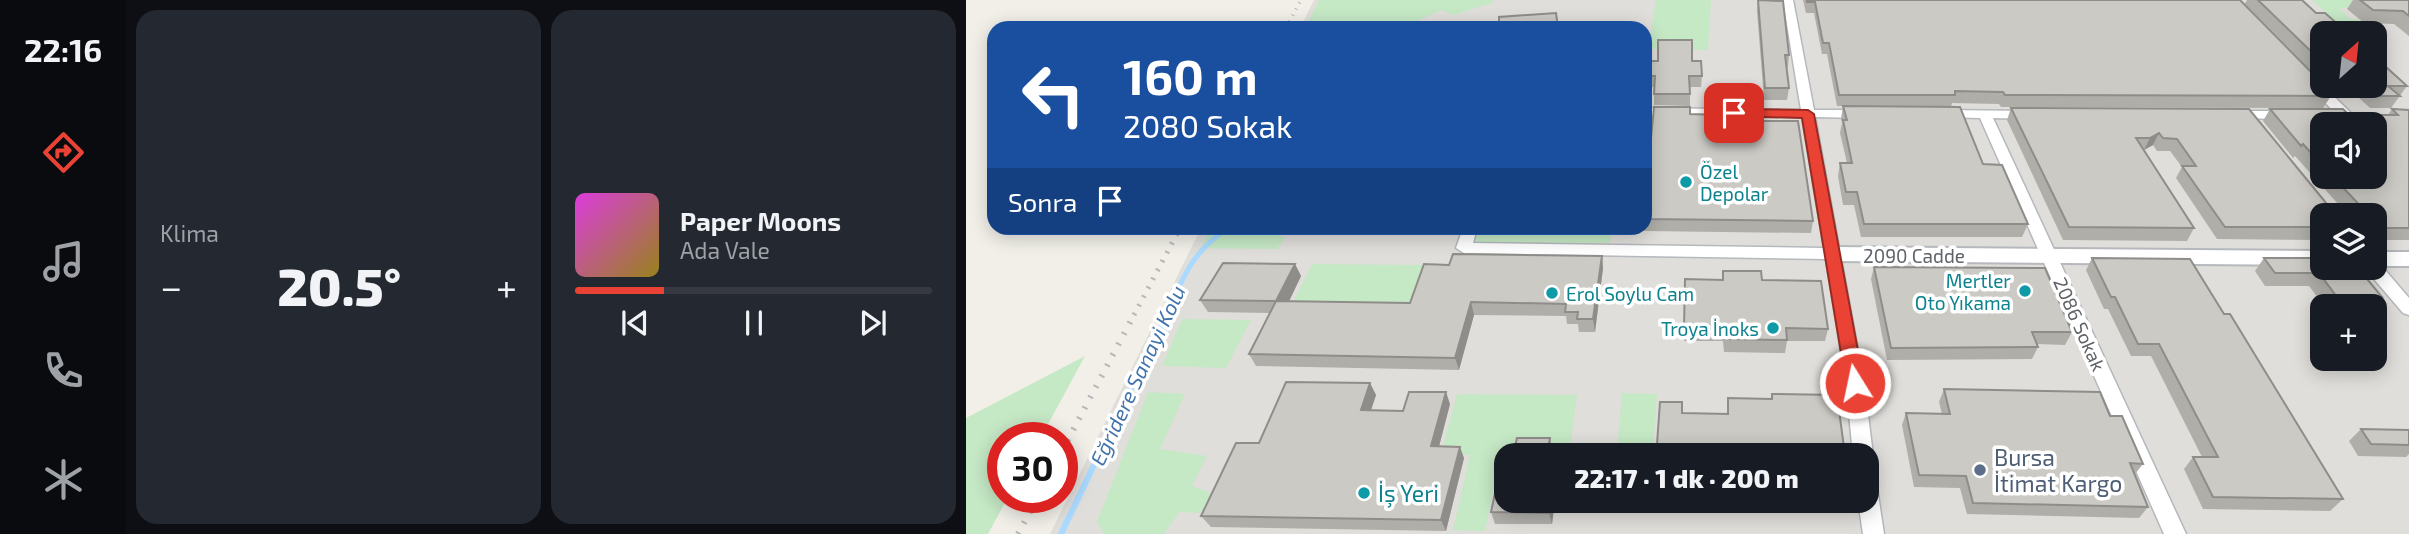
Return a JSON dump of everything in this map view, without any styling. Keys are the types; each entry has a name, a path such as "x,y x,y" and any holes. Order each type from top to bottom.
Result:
{"street":[{"path":"1788,0 1855,383 1862,443"},
{"path":"2214,115 2251,120 2350,115 2308,77"},
{"path":"1652,113 1875,114"},
{"path":"1929,114 2037,115"},
{"name":"2086 Sokak","path":"1985,115 2175,534"},
{"name":"2090 Cadde","path":"1468,235 1464,248 2310,258"},
{"path":"2387,258 2409,259"},
{"path":"2384,280 2409,309"},
{"path":"1870,513 1873,534"}],"shaded area":[{"path":"1314,0 2409,0 2409,534 1050,534 1060,513 1078,513 1078,477 1198,235 1652,235 1652,21 1304,21"}],"green space":[{"path":"1319,0 1494,0 1492,3 1453,15 1442,10 1416,21 1308,21"},
{"path":"1656,0 1711,0 1708,50 1652,49"},
{"path":"2312,0 2374,0 2401,9 2339,8 2350,19 2359,21 2336,21"},
{"path":"1208,235 1278,235 1285,238 1277,249 1201,248"},
{"path":"1473,235 1611,235 1610,243 1471,243"},
{"path":"1312,264 1428,265 1412,312 1289,310"},
{"path":"1182,319 1251,320 1226,368 1162,366"},
{"path":"1085,356 1049,422 987,422 987,513 999,513 988,534 966,534 966,418"},
{"path":"1148,392 1185,394 1160,449 1207,456 1192,486 1211,493 1201,513 1179,512 1164,534 1104,534 1097,522"},
{"path":"1622,393 1657,394 1654,443 1618,443"},
{"path":"1457,394 1577,395 1571,443 1494,443 1494,487 1485,531 1453,530 1470,455 1441,454"}],"building":[{"path":"1758,0 1783,1 1789,55 1785,55 1789,88 1765,88"},
{"path":"2240,0 2310,71 2310,96 2005,95 2003,92 1955,91 1955,95 1839,95 1829,43 1823,43 1815,2 1807,2"},
{"path":"2258,0 2302,0 2316,13 2325,13 2334,21 2310,21 2310,50"},
{"path":"2360,0 2409,0 2409,16 2403,11 2373,10"},
{"path":"1556,13 1557,21 1499,21 1499,17"},
{"path":"1658,40 1692,40 1692,61 1701,61 1702,76 1689,76 1690,94 1654,94 1652,61 1658,61"},
{"path":"2387,68 2407,86 2388,86 2400,96 2387,96"},
{"path":"1843,106 1960,107 1983,164 2002,165 2028,224 1864,224 1857,192 1846,192 1840,163 1852,163 1843,120 1847,120"},
{"path":"1654,107 1690,107 1690,114 1722,115 1722,121 1798,121 1813,221 1652,219"},
{"path":"2011,108 2249,109 2310,183 2310,189 2315,189 2326,203 2310,203 2310,227 2225,227 2182,166 2196,166 2177,139 2163,138 2159,133 2150,138 2136,138 2194,228 2069,227"},
{"path":"2270,109 2343,109 2346,112 2310,112 2310,152 2303,144 2301,146"},
{"path":"2392,109 2409,110 2409,228 2387,228 2387,203 2358,203 2344,189 2387,189 2387,115 2398,115"},
{"path":"1453,254 1602,256 1593,319 1577,319 1578,312 1565,312 1566,304 1471,302 1455,358 1249,354 1276,301 1410,303 1424,264 1449,265"},
{"path":"2092,258 2190,259 2224,314 2230,314 2343,499 2213,497 2193,457 2218,457 2159,344 2138,344"},
{"path":"2264,258 2310,258 2310,273 2275,273"},
{"path":"1223,263 1295,264 1276,301 1200,300"},
{"path":"1874,267 2045,268 2072,332 2032,332 2038,347 1891,348"},
{"path":"1723,271 1761,271 1762,280 1821,281 1828,329 1786,328 1787,340 1724,339 1724,329 1684,328 1685,279 1723,280"},
{"path":"2324,280 2368,280 2380,294 2335,294"},
{"path":"1286,382 1370,383 1361,410 1403,411 1409,392 1446,392 1431,446 1460,447 1441,520 1201,516 1236,443 1259,443"},
{"path":"1944,389 2100,392 2110,416 2122,416 2143,464 2130,463 2148,507 1973,503 1966,476 1919,475 1906,413 1950,414"},
{"path":"1772,394 1837,395 1843,443 1657,443 1660,402 1682,402 1682,413 1728,414 1728,398 1772,399"},
{"path":"2361,429 2409,430 2409,445 2371,444"},
{"path":"1517,438 1550,438 1549,443 1516,443"}],"waterway":[{"name":"Eğridere Sanayi Kolu","path":"1166,315 1190,266 1218,235"},
{"name":"Eğridere Sanayi Kolu","path":"1061,534 1167,313"}],"railway":[{"path":"1290,21 1301,0"},
{"path":"1134,315 1176,235"},
{"path":"1077,422 1135,313"},
{"path":"1018,534 1029,513"}],"place":[{"name":"Özel Depolar","path":"1686,182"},
{"name":"Mertler Oto Yıkama","path":"2025,291"},
{"name":"Erol Soylu Cam","path":"1552,293"},
{"name":"Troya İnoks","path":"1773,328"},
{"name":"Bursa İtimat Kargo","path":"1980,470"},
{"name":"İş Yeri","path":"1364,493"}],"route":[{"path":"1734,113 1808,114 1855,383"}]}
